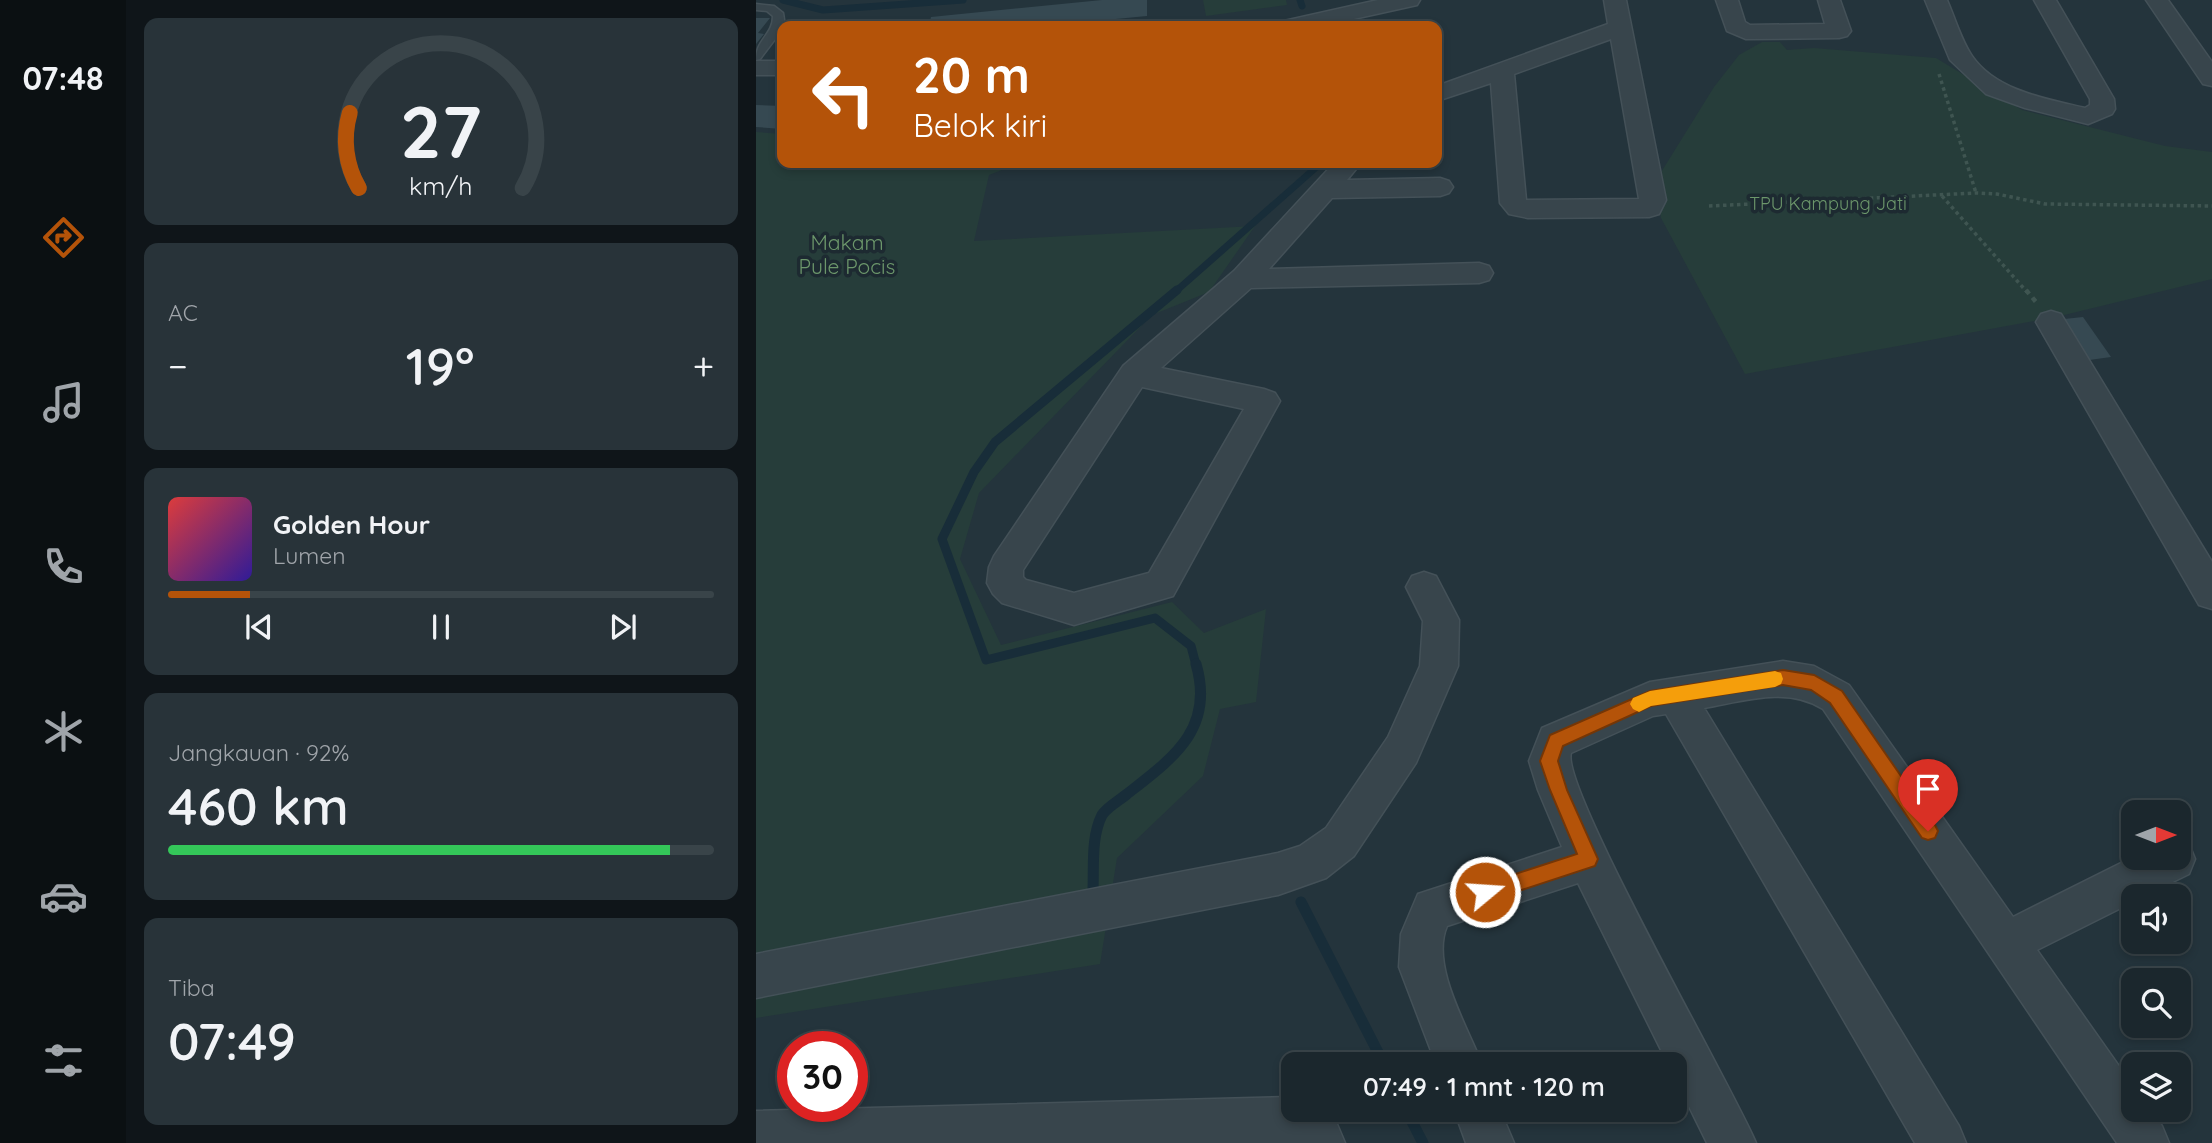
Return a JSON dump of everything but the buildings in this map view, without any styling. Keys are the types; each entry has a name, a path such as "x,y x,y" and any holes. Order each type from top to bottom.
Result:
{"street":[{"path":"1314,21 1409,0"},
{"path":"1502,70 1513,203 1519,208 1528,209 1649,208 1653,200 1615,0"},
{"path":"1727,0 1735,26 1746,32 1839,31 1829,0"},
{"path":"1936,0 1962,60 1985,82 2007,94 2034,103 2088,116 2103,109 2102,99 2045,0"},
{"path":"2157,0 2212,79"},
{"path":"1442,92 1619,28"},
{"path":"756,68 777,68"},
{"path":"1134,374 1264,401 1161,585 1074,609 1015,592 1005,583 1006,567 1134,374 1244,278 1344,168"},
{"path":"1327,189 1392,175 1440,187"},
{"path":"1244,278 1479,273"},
{"path":"2050,322 2212,594"},
{"path":"756,976 1278,874 1311,863 1340,842 1402,750 1439,666 1441,620 1424,587"},
{"path":"1732,1143 1588,859 1549,761 1556,741 1650,699 1783,678 1814,683 1836,697 2145,1143"},
{"path":"1675,695 1942,1143"},
{"path":"1454,1052 1421,967 1422,934 1433,909 1588,859"},
{"path":"2006,943 2152,870"},
{"path":"756,1135 1303,1120 1312,1123 1319,1131 1321,1143"},
{"path":"1482,1122 1490,1143"}],"lane":[{"path":"756,7 775,10 779,21"},
{"path":"756,56 777,29"}],"path":[{"path":"1939,72 1976,193"},
{"path":"1709,206 1976,193 1997,194 2045,204 2212,206"},
{"path":"1942,195 2024,286 2050,322"}],"green space":[{"path":"1203,0 1286,0 1287,5 1206,16"},
{"name":"TPU Kampung Jati","path":"1762,42 1780,42 1787,50 1814,48 1936,58 2022,110 2165,146 2212,152 2212,279 2056,317 1745,374 1661,218 1655,182 1714,87 1739,55"},
{"name":"Makam Pule Pocis","path":"756,132 777,134 777,168 1007,168 989,175 974,241 1255,226 1209,292 1152,315 979,493 960,559 1001,645 1172,602 1204,633 1266,609 1256,702 1220,709 1203,776 1117,858 1100,964 756,1018"}],"waterway":[{"path":"783,0 823,10 963,0"},
{"path":"1300,0 1302,6"},
{"path":"1175,292 1315,168"},
{"path":"1177,290 995,442 974,472 942,539 986,660 1155,618 1191,646 1196,665"},
{"path":"1093,889 1095,842 1102,815 1160,768 1186,740 1195,724 1200,707 1196,664"},
{"path":"1301,902 1378,1052"},
{"path":"1412,1122 1423,1143"}],"slow traffic":[{"path":"1639,704 1650,699 1775,679"}],"route":[{"path":"1485,892 1588,859 1549,761 1556,741 1650,699 1783,678 1814,683 1836,697 1928,831"}]}
